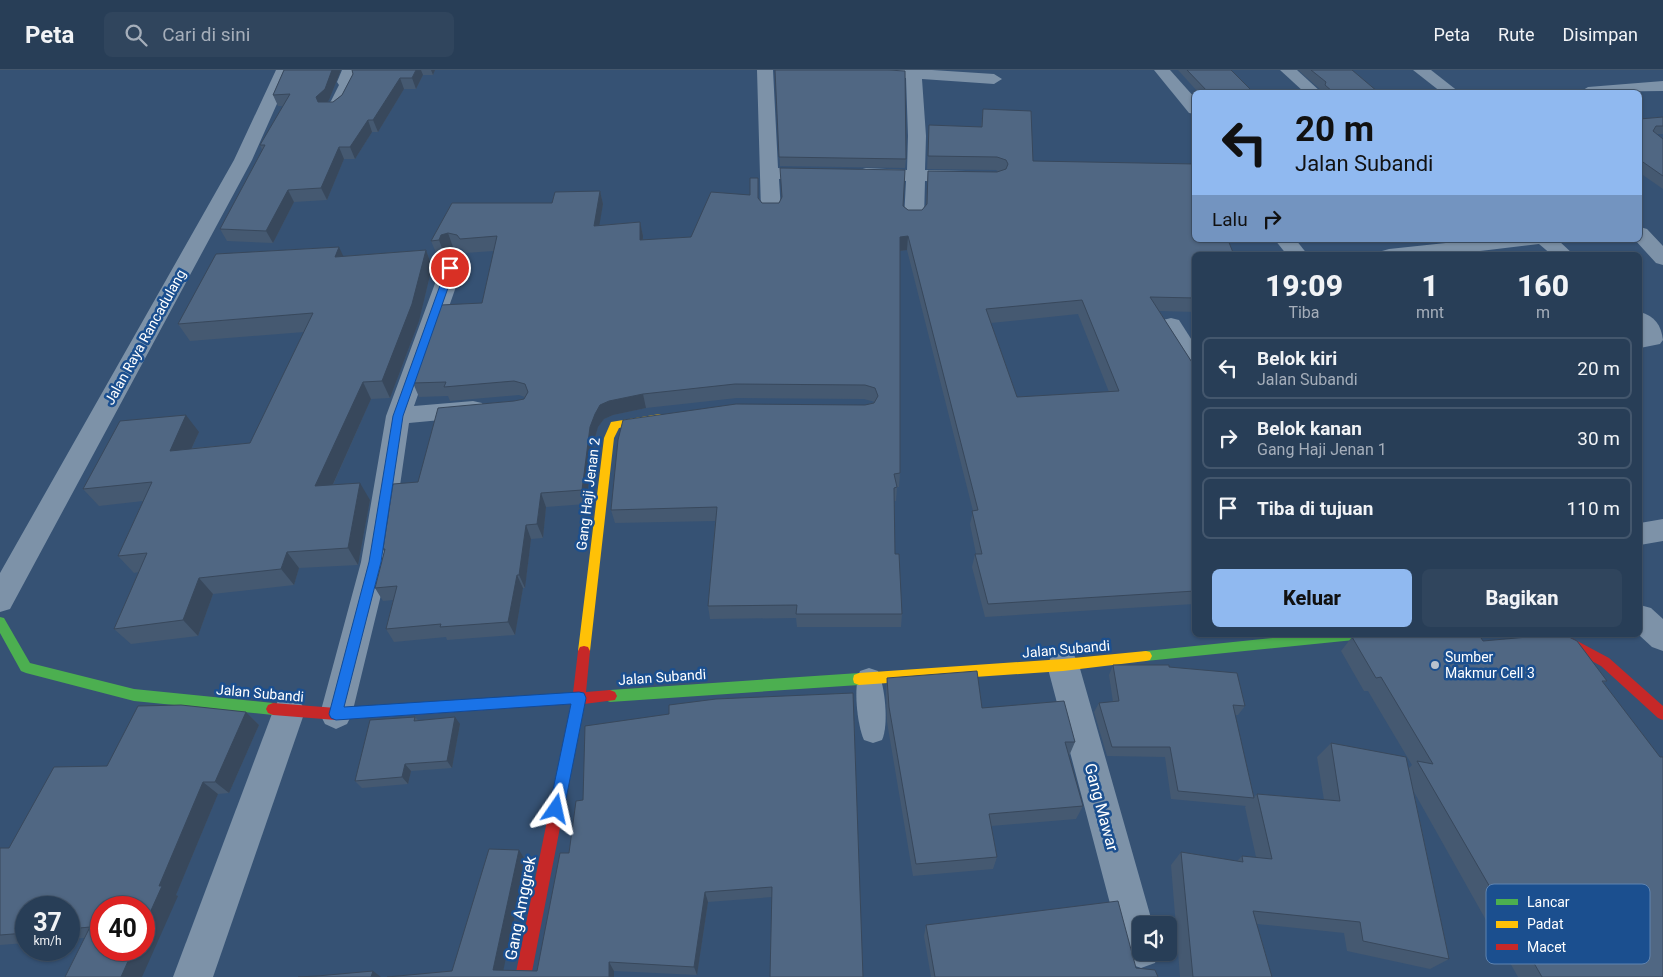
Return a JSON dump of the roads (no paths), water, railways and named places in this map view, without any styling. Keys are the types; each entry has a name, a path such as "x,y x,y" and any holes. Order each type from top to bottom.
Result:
{"street":[{"name":"Jalan Raya Rancadulang","path":"0,600 243,160 284,70"},
{"path":"331,109 338,104 348,84 345,82 350,70"},
{"path":"765,70 771,211"},
{"path":"861,70 914,75 946,73 994,79"},
{"path":"1162,70 1192,105"},
{"path":"1288,70 1311,90"},
{"path":"1421,70 1448,90"},
{"path":"914,75 917,175 914,218"},
{"path":"1613,90 1663,86"},
{"path":"770,173 985,178"},
{"path":"1647,234 1663,259"},
{"path":"1287,242 1295,252"},
{"path":"1406,252 1452,244 1492,242"},
{"path":"1548,242 1560,252"},
{"path":"336,714 375,562 398,416 447,281 454,255"},
{"path":"1642,320 1649,326 1652,339 1642,340"},
{"path":"1171,325 1192,359"},
{"path":"398,416 491,408"},
{"name":"Gang Haji Jenan 2","path":"579,698 609,438 613,428 620,424 669,417"},
{"path":"1642,534 1663,530"},
{"path":"1642,619 1663,638"},
{"name":"Jalan Subandi","path":"0,622 26,666 134,695 336,714 1063,665 1335,637"},
{"path":"1560,637 1605,662 1663,714"},
{"name":"Gang Mawar","path":"1063,665 1132,916"},
{"name":"Gang Amggrek","path":"523,977 579,698"},
{"path":"193,977 289,711"},
{"path":"1145,961 1149,977"}],"lane":[{"path":"869,679 873,731"}],"place":[{"name":"Sumber Makmur Cell 3","path":"1435,665"}]}
